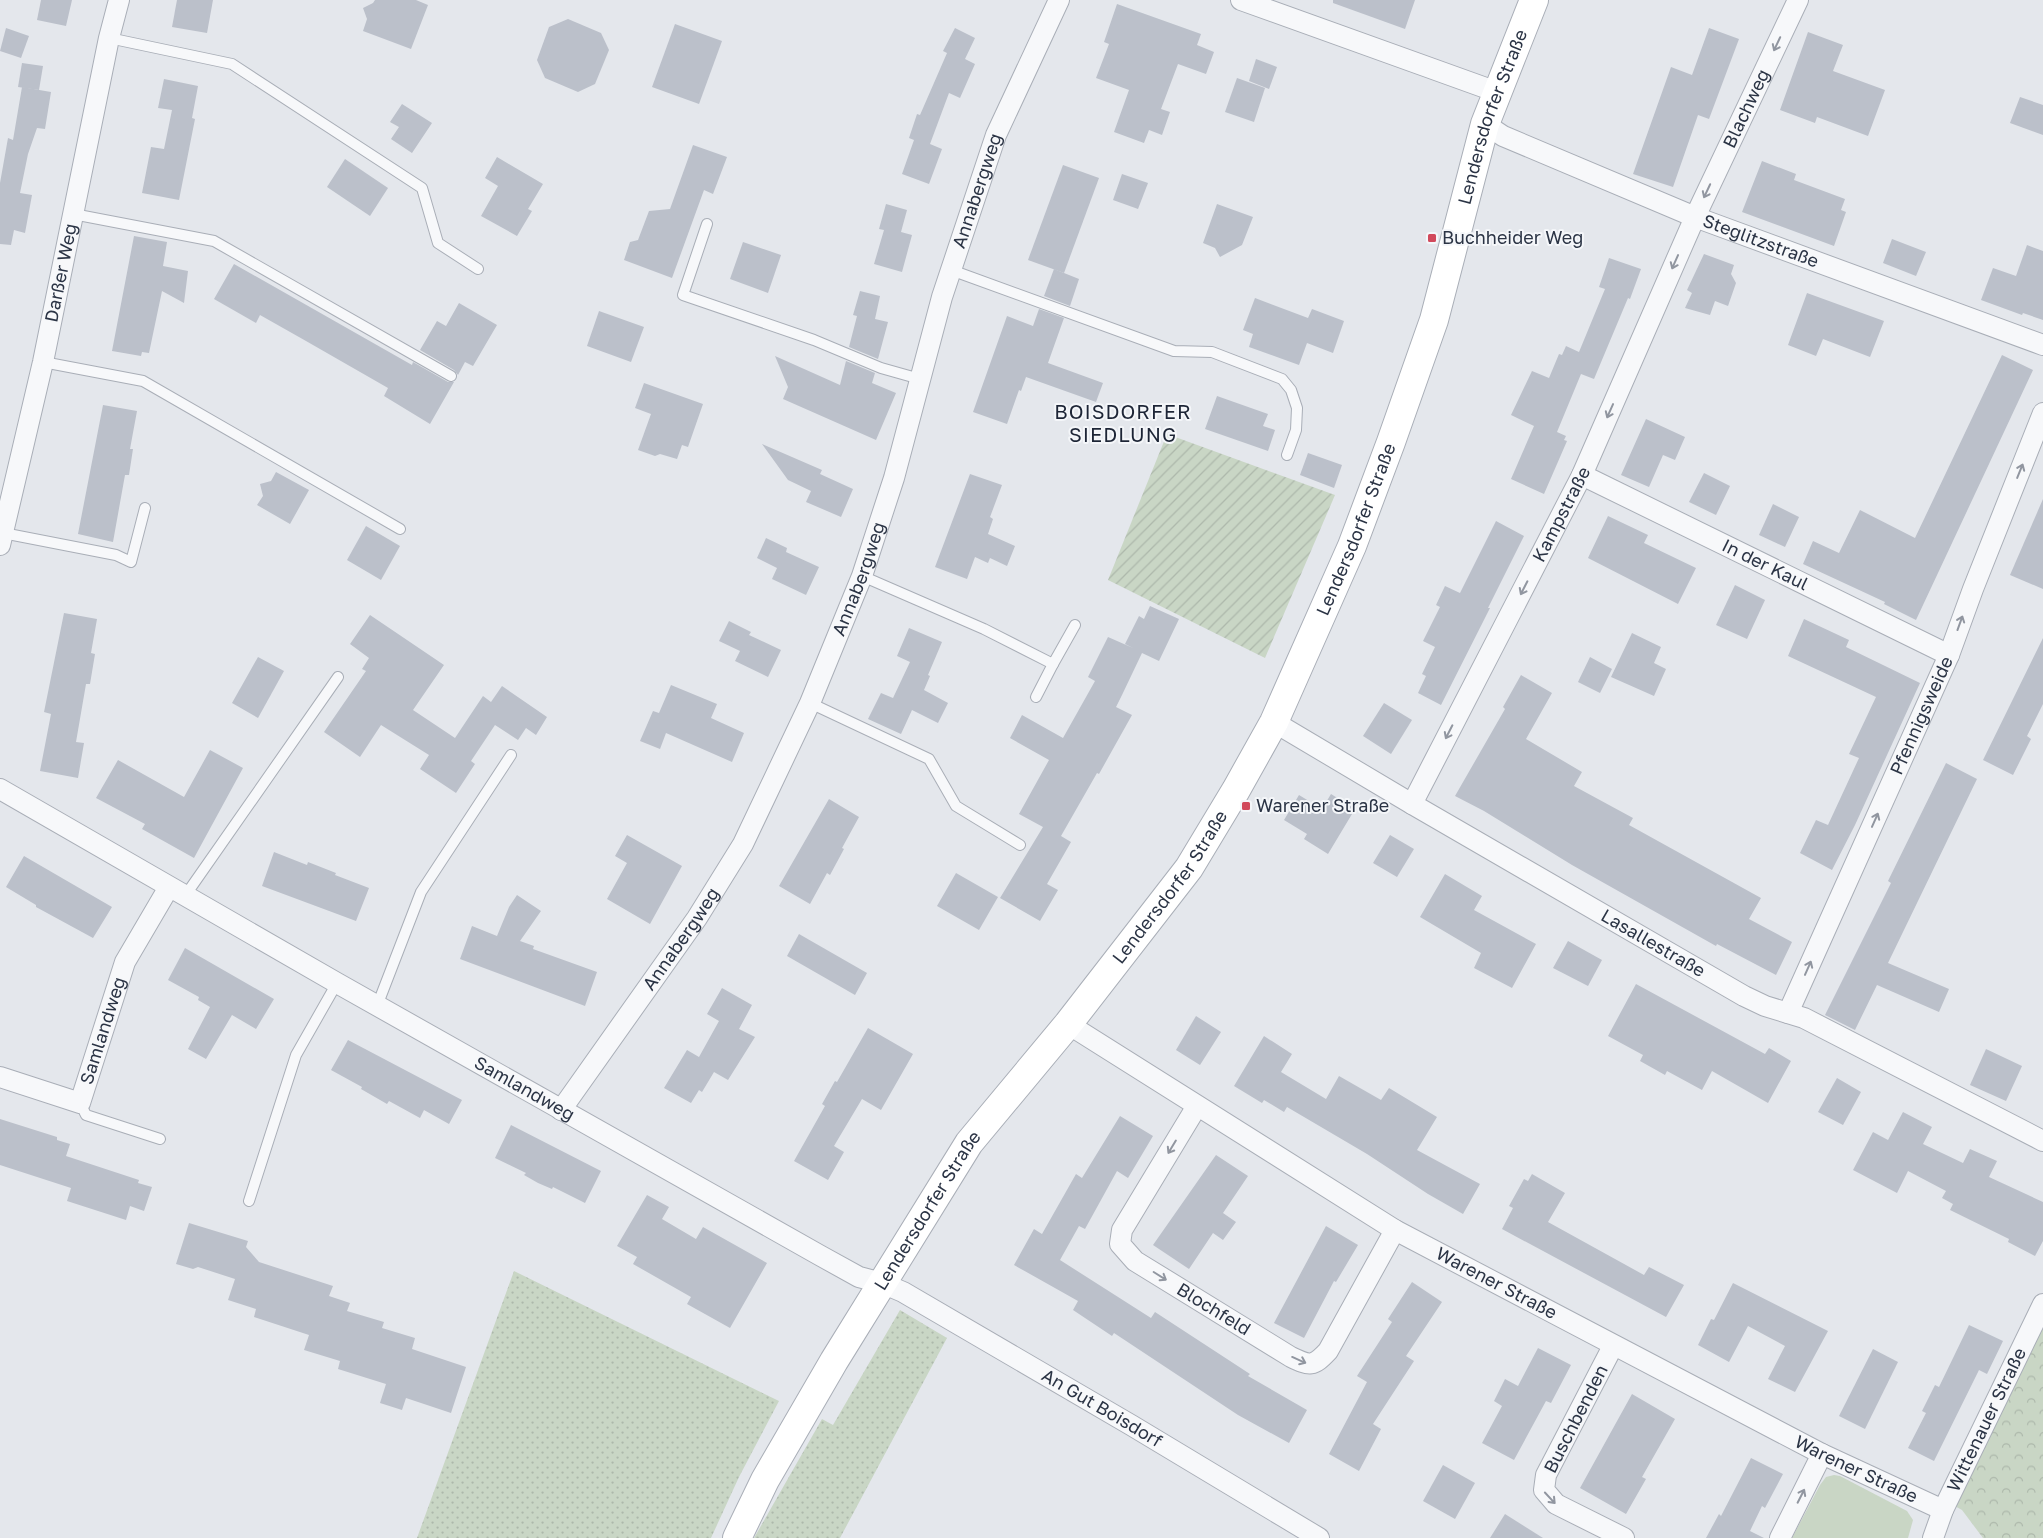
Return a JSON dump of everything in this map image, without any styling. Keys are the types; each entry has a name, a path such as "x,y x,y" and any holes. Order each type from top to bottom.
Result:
{"street":[{"name":"Darßer Weg","path":"2,539 43,362 109,38 119,0"},
{"name":"Annabergweg","path":"561,1110 697,918 743,844 810,703 862,576 894,478 951,270 996,135 1059,0"},
{"name":"Lendersdorfer Straße","path":"737,1538 765,1480 834,1361 969,1143 1068,1024 1189,868 1274,722 1348,555 1392,442 1434,320 1485,124 1534,0"},
{"name":"Blachweg","path":"1695,217 1798,0"},
{"path":"1245,1 1497,92"},
{"name":"Steglitzstraße","path":"1485,124 1503,136 1695,217 2043,345"},
{"name":"Kampstraße","path":"1412,804 1582,475 1695,217"},
{"name":"Pfennigsweide","path":"1788,1013 1949,655 1973,589 2043,414"},
{"name":"In der Kaul","path":"1582,475 1949,655"},
{"name":"Lasallestraße","path":"1274,722 1744,996 1766,1006 1804,1018 2043,1141"},
{"name":"Samlandweg","path":"0,789 561,1110 859,1277 882,1284"},
{"name":"Samlandweg","path":"0,1077 80,1103 125,962 177,891"},
{"name":"Warener Straße","path":"1068,1024 1395,1230 1822,1454 1943,1510"},
{"name":"Blochfeld","path":"1197,1106 1122,1230 1120,1244 1135,1261 1291,1357 1306,1364 1311,1364 1317,1362 1328,1351 1395,1230"},
{"name":"An Gut Boisdorf","path":"882,1284 903,1292 1319,1538"},
{"name":"Wittenauer Straße","path":"1933,1538 1943,1510 2043,1304"},
{"name":"Buschbenden","path":"1613,1346 1546,1475 1544,1490 1556,1504 1624,1538"},
{"path":"1780,1538 1822,1454"}],"lane":[{"path":"109,38 232,64 422,188 438,243 478,269"},
{"path":"73,214 214,241 451,376"},
{"path":"707,224 683,294 814,340 881,368 920,379"},
{"path":"951,270 1174,351 1212,352 1282,379 1291,390 1297,408 1296,430 1287,456"},
{"path":"43,362 143,381 400,529"},
{"path":"2,539 116,555 131,562 145,508"},
{"path":"862,576 984,630 1053,664"},
{"path":"1036,697 1075,625"},
{"path":"177,891 338,677"},
{"path":"810,703 929,758 956,806 1020,845"},
{"path":"377,1006 422,892 511,756"},
{"path":"249,1201 296,1055 337,983"},
{"path":"80,1103 86,1115 160,1139"}],"green space":[{"path":"1167,434 1335,495 1265,658 1108,580"},
{"path":"514,1271 779,1401 739,1477 711,1538 417,1538"},
{"path":"900,1310 947,1338 840,1538 754,1538 822,1419 833,1425"},
{"path":"2043,1320 2043,1538 1983,1538 1962,1510 1951,1504"},
{"path":"1840,1476 1907,1511 1913,1520 1908,1538 1792,1538 1820,1485 1826,1477"}],"building":[{"path":"41,0 72,0 66,26 37,20"},
{"path":"177,0 213,0 207,33 172,27"},
{"path":"375,0 416,0 428,5 411,49 363,31 367,19 363,8"},
{"path":"1333,0 1415,0 1405,29 1333,3"},
{"path":"1117,4 1201,34 1197,45 1214,52 1206,74 1178,64 1161,109 1170,112 1162,135 1149,130 1144,143 1114,132 1129,90 1096,78 1109,44 1104,42"},
{"path":"568,19 601,33 609,50 595,84 578,92 545,78 537,60 549,27"},
{"path":"675,24 722,41 699,104 652,87"},
{"path":"6,28 29,36 21,58 0,51"},
{"path":"955,28 975,38 965,59 975,64 960,98 949,93 930,144 942,149 929,184 902,174 914,140 909,138 917,114 920,115 947,53 943,51"},
{"path":"1709,28 1739,39 1709,119 1698,115 1673,187 1633,174 1671,67 1692,75"},
{"path":"1808,32 1843,45 1833,71 1885,90 1868,136 1817,117 1815,123 1780,110"},
{"path":"1256,59 1277,67 1269,89 1249,81"},
{"path":"22,63 43,66 39,90 18,87"},
{"path":"1237,78 1265,88 1254,122 1225,112"},
{"path":"164,79 198,86 192,118 195,119 179,200 142,193 151,147 164,149 172,110 158,108"},
{"path":"22,87 51,92 45,129 37,128 28,154 20,193 32,195 25,233 14,230 11,245 0,244 0,183 8,138 13,140"},
{"path":"2020,97 2043,105 2043,135 2010,123"},
{"path":"402,104 432,123 412,153 391,139 399,127 390,122"},
{"path":"693,145 727,157 713,194 704,190 672,278 624,260 630,242 638,240 649,211 670,209"},
{"path":"497,157 543,184 528,209 532,211 517,236 481,216 498,186 485,178"},
{"path":"345,159 388,188 370,216 327,187"},
{"path":"1762,161 1796,174 1794,180 1845,199 1841,210 1846,212 1834,246 1742,212"},
{"path":"1063,165 1099,178 1064,273 1028,260"},
{"path":"1122,174 1148,183 1138,209 1113,200"},
{"path":"886,204 907,210 901,232 912,235 902,272 874,264 884,230 879,229"},
{"path":"1217,204 1253,217 1242,245 1220,257 1215,248 1203,243"},
{"path":"134,236 167,242 163,266 188,271 184,303 162,291 149,353 142,352 141,356 112,351"},
{"path":"1892,239 1926,252 1916,276 1883,263"},
{"path":"743,242 781,255 768,293 730,279"},
{"path":"2027,245 2043,251 2043,320 2023,313 2022,315 1981,300 1993,268 2016,276"},
{"path":"1704,254 1734,265 1731,274 1736,283 1728,306 1715,301 1710,315 1685,308 1692,293 1687,290"},
{"path":"1609,258 1641,269 1630,299 1628,298 1594,379 1581,374 1557,432 1566,436 1564,440 1567,441 1544,494 1511,479 1534,426 1511,415 1532,371 1549,378 1559,354 1562,355 1566,346 1579,352 1605,289 1599,287"},
{"path":"234,264 412,365 413,362 448,382 454,382 430,424 384,396 388,388 260,315 256,323 214,299"},
{"path":"1054,269 1079,279 1070,306 1044,296"},
{"path":"860,291 880,296 875,319 888,322 878,359 849,347 857,316 853,315"},
{"path":"1807,293 1884,321 1870,357 1823,339 1816,356 1788,345"},
{"path":"1255,298 1308,318 1312,309 1344,321 1333,353 1307,343 1299,365 1249,347 1253,334 1243,330"},
{"path":"459,303 497,325 473,366 465,362 458,375 454,370 420,350 437,321 446,326"},
{"path":"1039,309 1064,318 1048,363 1103,383 1096,402 1026,377 1021,391 1019,390 1007,424 973,412 1007,316 1033,326"},
{"path":"599,311 644,327 631,362 587,346"},
{"path":"2002,355 2033,370 1916,620 1884,604 1885,602 1803,564 1813,541 1839,553 1860,510 1915,538"},
{"path":"775,356 840,385 846,361 875,373 872,383 896,393 876,440 783,399 788,387"},
{"path":"644,383 703,404 688,447 682,445 677,459 660,454 655,456 638,450 651,414 635,408"},
{"path":"1217,396 1268,414 1263,426 1275,430 1268,451 1205,429"},
{"path":"103,405 137,411 130,449 133,449 129,475 125,475 113,542 78,534"},
{"path":"1646,419 1685,437 1675,460 1663,455 1649,487 1621,475"},
{"path":"762,444 822,470 820,474 853,489 841,517 806,502 811,491 788,480"},
{"path":"1308,453 1342,465 1334,488 1300,475"},
{"path":"276,472 309,490 290,524 257,505 263,496 260,484 271,481"},
{"path":"1704,473 1730,486 1716,515 1689,502"},
{"path":"970,474 1002,485 990,517 993,519 988,534 1015,546 1007,566 990,558 988,563 975,557 967,579 935,567"},
{"path":"2043,499 2043,589 2010,575"},
{"path":"1773,504 1799,517 1785,547 1759,535"},
{"path":"1608,516 1648,535 1644,543 1696,568 1678,604 1588,558"},
{"path":"1496,521 1524,536 1441,705 1418,693 1426,676 1422,674 1435,647 1423,641 1440,607 1436,605 1445,586 1460,593"},
{"path":"366,526 400,546 381,580 347,560"},
{"path":"766,538 787,548 786,552 819,567 806,595 772,579 777,568 757,558"},
{"path":"1735,585 1765,600 1747,639 1716,625"},
{"path":"1150,606 1179,619 1159,661 1142,653 1116,707 1132,715 1061,836 1071,842 1047,884 1058,890 1040,921 1000,898 1043,827 1019,814 1049,760 1010,738 1022,715 1063,738 1095,681 1088,677 1108,637 1133,648 1125,644 1139,616 1144,619"},
{"path":"64,613 97,619 91,653 95,654 90,684 86,684 76,742 84,743 78,778 40,771 51,714 44,712"},
{"path":"370,615 444,665 413,710 455,738 483,696 491,702 502,686 547,717 536,735 526,728 518,740 495,725 471,761 475,764 456,793 420,769 429,755 381,725 360,757 324,732 366,671 362,669 369,658 350,644"},
{"path":"1804,619 1849,640 1846,647 1920,683 1855,825 1832,870 1800,853 1816,820 1828,825 1859,758 1849,754 1876,697 1788,656"},
{"path":"729,621 751,632 749,635 781,650 768,677 735,661 740,651 719,641"},
{"path":"909,628 942,642 928,675 930,676 924,690 948,703 938,723 912,710 901,734 868,719 881,693 893,698 910,662 897,656"},
{"path":"1632,633 1661,647 1654,663 1666,669 1654,696 1611,677"},
{"path":"2043,638 2043,704 2027,736 2031,739 2013,775 1983,760"},
{"path":"258,657 284,671 258,718 232,703"},
{"path":"1590,657 1612,669 1600,693 1578,682"},
{"path":"1521,675 1552,693 1526,739 1582,772 1574,786 1633,818 1629,825 1761,898 1749,919 1792,942 1776,975 1717,944 1716,946 1572,865 1484,811 1455,796 1505,709 1503,707"},
{"path":"671,685 717,704 711,718 744,733 732,762 666,733 660,749 640,741 653,711 659,713"},
{"path":"1384,703 1412,720 1391,754 1363,736"},
{"path":"210,750 243,768 194,858 142,829 145,824 96,798 118,760 184,797"},
{"path":"1946,763 1977,779 1888,963 1949,989 1939,1012 1877,985 1855,1030 1825,1015 1891,883 1888,881"},
{"path":"1331,794 1355,809 1328,854 1304,839 1307,834 1284,820 1299,795 1322,809"},
{"path":"829,799 859,817 830,875 827,873 810,904 779,886"},
{"path":"627,835 682,866 650,924 607,899 627,863 615,856"},
{"path":"1390,835 1414,849 1397,877 1373,863"},
{"path":"274,852 307,865 308,862 369,888 356,921 262,886"},
{"path":"24,856 112,907 93,938 36,907 36,905 6,887"},
{"path":"956,873 998,897 979,930 937,906"},
{"path":"1445,874 1482,896 1474,910 1536,944 1512,988 1474,968 1481,953 1420,917"},
{"path":"517,895 541,911 520,941 534,946 533,949 597,972 585,1006 460,959 472,926 497,936 509,907"},
{"path":"799,934 867,973 855,995 787,956"},
{"path":"1568,941 1602,960 1588,986 1553,968"},
{"path":"185,948 274,999 256,1029 232,1015 206,1059 188,1049 210,1007 198,1000 199,997 168,980"},
{"path":"1636,984 1765,1054 1769,1048 1791,1061 1768,1103 1712,1071 1702,1090 1667,1071 1665,1075 1640,1061 1643,1055 1608,1036"},
{"path":"722,988 752,1005 739,1029 755,1037 728,1080 714,1072 702,1092 699,1090 691,1103 664,1088 687,1050 699,1057 719,1021 707,1014"},
{"path":"1196,1016 1221,1032 1200,1065 1176,1050"},
{"path":"868,1028 913,1054 881,1110 862,1099 834,1146 844,1152 828,1180 794,1161 825,1106 822,1104"},
{"path":"1264,1036 1292,1054 1281,1072 1326,1099 1339,1076 1381,1100 1389,1088 1437,1117 1417,1150 1480,1184 1463,1214 1287,1107 1284,1112 1264,1100 1262,1103 1234,1086"},
{"path":"348,1040 462,1100 449,1124 424,1110 420,1118 389,1101 387,1104 361,1089 362,1087 331,1070"},
{"path":"1986,1049 2022,1066 2006,1101 1970,1085"},
{"path":"1837,1078 1861,1092 1843,1125 1818,1112"},
{"path":"1903,1112 1932,1127 1923,1144 1963,1163 1970,1149 1997,1161 1989,1177 2043,1202 2043,1241 2035,1256 2008,1242 2009,1239 1950,1210 1953,1204 1942,1198 1946,1191 1908,1171 1897,1193 1853,1170 1873,1132 1888,1140"},
{"path":"1120,1116 1153,1136 1128,1178 1117,1171 1085,1229 1079,1226 1060,1260 1151,1318 1155,1312 1250,1374 1248,1376 1307,1410 1289,1443 1238,1415 1114,1333 1112,1336 1073,1310 1078,1301 1014,1265 1034,1229 1042,1234 1076,1174 1082,1178"},
{"path":"0,1119 57,1137 57,1140 70,1144 66,1156 139,1180 138,1183 152,1187 144,1211 130,1206 126,1220 67,1201 71,1188 0,1165"},
{"path":"511,1125 601,1171 585,1203 553,1187 552,1189 538,1183 524,1175 526,1173 495,1158"},
{"path":"1216,1155 1248,1176 1223,1213 1236,1222 1223,1240 1213,1233 1189,1269 1153,1245"},
{"path":"1532,1174 1565,1193 1548,1222 1644,1275 1649,1267 1684,1285 1666,1317 1502,1229 1513,1208 1509,1206 1524,1179 1528,1181"},
{"path":"647,1195 669,1207 662,1219 696,1239 703,1227 767,1263 730,1328 687,1304 691,1297 633,1264 637,1257 617,1246"},
{"path":"189,1223 248,1241 246,1247 259,1262 333,1286 329,1296 350,1303 347,1311 384,1322 382,1328 415,1338 412,1349 466,1367 451,1413 406,1398 402,1410 380,1403 386,1384 338,1369 340,1361 304,1350 309,1335 254,1317 256,1309 228,1300 235,1279 198,1267 193,1269 176,1264"},
{"path":"1326,1226 1358,1245 1336,1282 1334,1281 1304,1338 1274,1323"},
{"path":"1412,1282 1442,1302 1406,1356 1414,1361 1373,1424 1381,1429 1359,1471 1329,1454 1367,1382 1357,1376 1392,1322 1388,1319"},
{"path":"1733,1283 1828,1331 1795,1392 1768,1379 1785,1346 1748,1326 1729,1362 1698,1345 1711,1319 1714,1320"},
{"path":"1969,1325 2003,1341 1987,1374 1979,1370 1934,1461 1908,1448 1926,1413 1922,1411 1935,1385 1939,1387"},
{"path":"1538,1348 1571,1365 1551,1403 1546,1401 1514,1460 1482,1443 1502,1406 1494,1401 1505,1379 1518,1386"},
{"path":"1873,1349 1898,1362 1865,1429 1839,1416"},
{"path":"1632,1394 1675,1419 1642,1477 1646,1479 1626,1514 1580,1488"},
{"path":"1751,1458 1783,1474 1765,1508 1762,1506 1750,1531 1764,1538 1706,1538 1719,1514 1721,1516"},
{"path":"1443,1465 1475,1483 1455,1519 1423,1501"},
{"path":"1505,1514 1543,1538 1490,1538"}],"place":[{"name":"Buchheider Weg","path":"1432,238"},
{"name":"Warener Straße","path":"1246,806"}],"district":[{"name":"BOISDORFER SIEDLUNG","path":"1123,424"}]}
